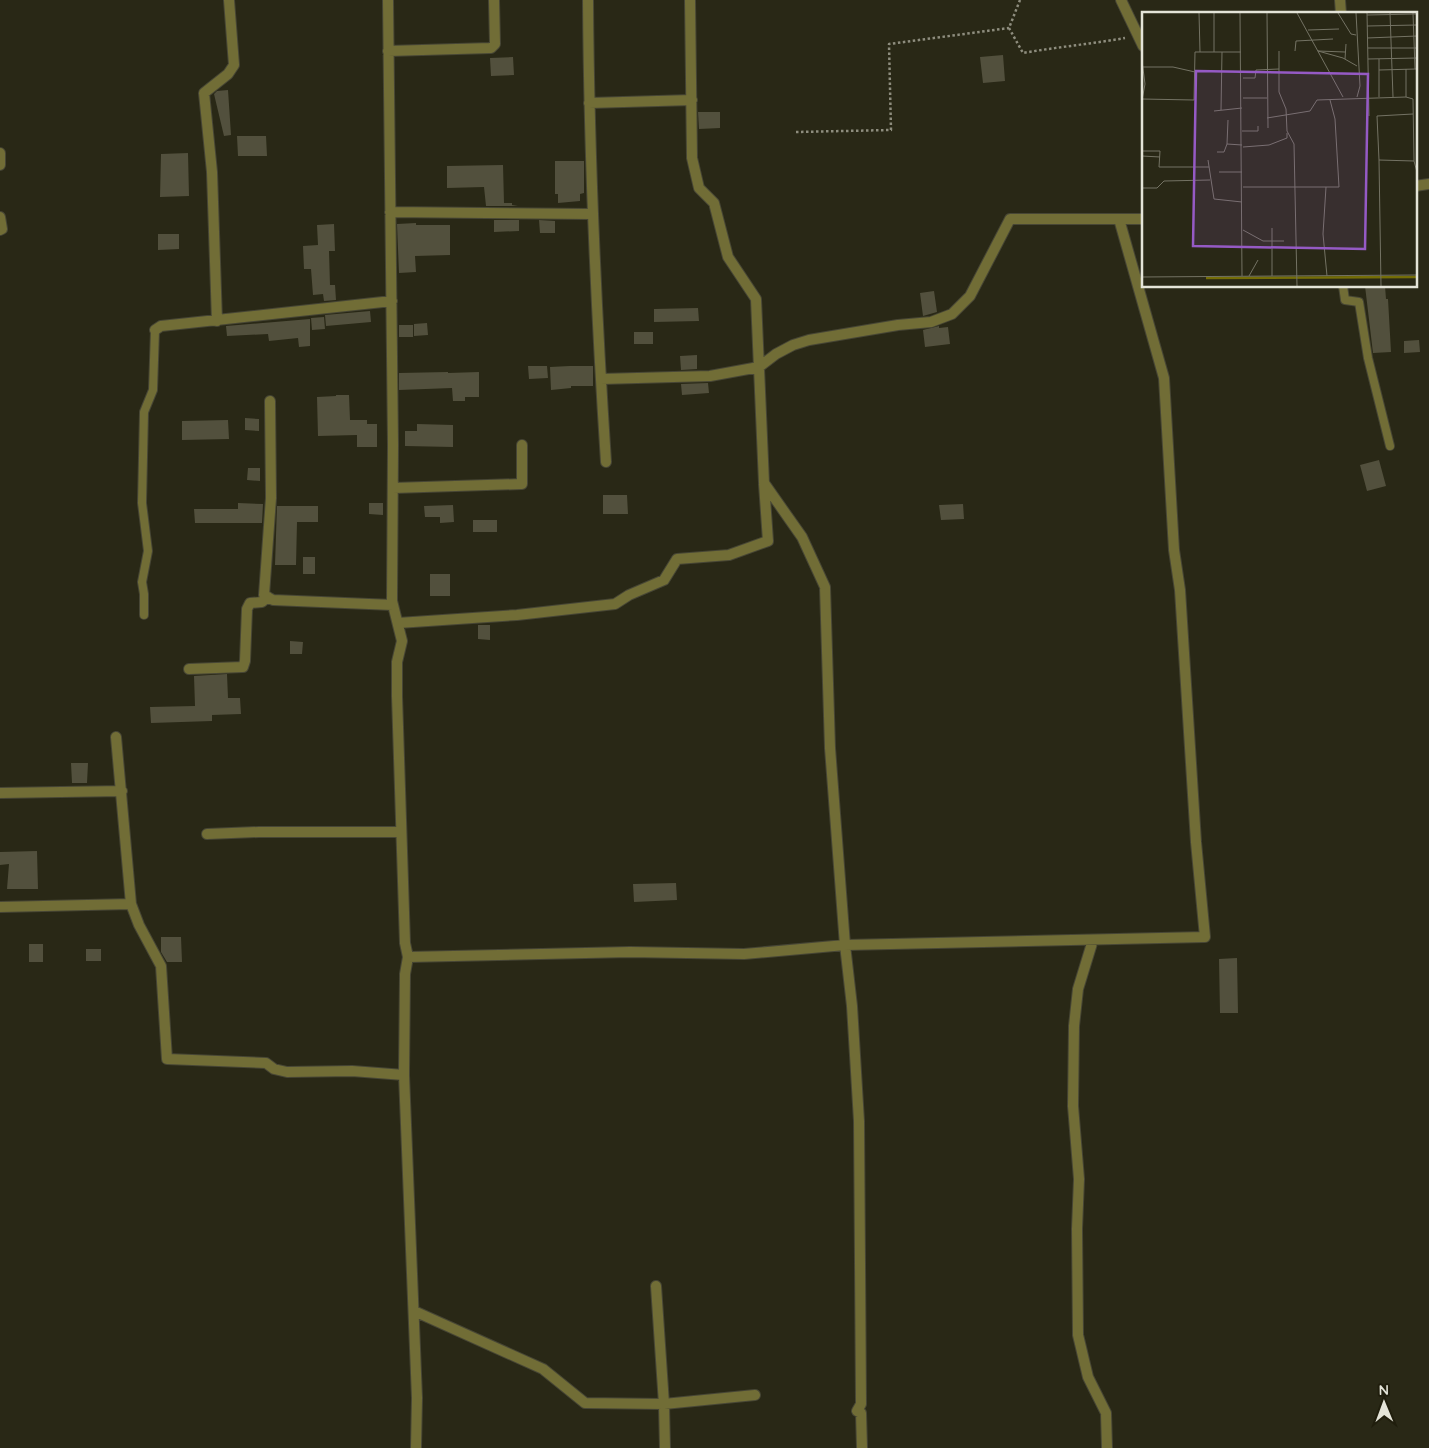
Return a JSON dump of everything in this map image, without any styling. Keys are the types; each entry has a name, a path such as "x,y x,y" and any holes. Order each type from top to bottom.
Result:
{"street":[{"path":"217,321 212,172 204,93 228,74 234,65 229,0"},
{"path":"388,0 392,301 393,605 402,641 397,662 397,679 400,832 405,943 408,957 405,974 404,1075 417,1398 416,1448"},
{"path":"388,51 491,48 496,44 494,0"},
{"path":"588,0 592,214 606,462"},
{"path":"398,623 517,615 615,604 629,595 664,580 677,559 729,555 768,541 761,436 756,299 728,257 714,203 699,188 692,158 690,0"},
{"path":"1121,0 1142,44"},
{"path":"589,103 692,100"},
{"path":"0,153 0,165"},
{"path":"1416,186 1429,184"},
{"path":"390,212 592,214"},
{"path":"0,217 2,229 0,230"},
{"path":"601,379 710,376 759,367 776,354 793,345 809,340 898,325 931,322 952,314 970,296 1010,219 1142,219"},
{"path":"408,957 630,952 744,954 845,945 1205,937 1196,842 1180,590 1173,540 1164,378 1119,219"},
{"path":"155,330 161,326 392,301"},
{"path":"270,401 270,498 264,595 273,600 393,605"},
{"path":"393,488 522,484 522,445"},
{"path":"764,483 802,537 825,587 830,748 845,945 852,1006 859,1121 861,1404 857,1411 861,1412 862,1448"},
{"path":"189,669 243,667 245,661 247,609 250,603 262,602 268,597"},
{"path":"116,737 131,904 139,925 161,966 167,1060 266,1062 274,1069 287,1072 352,1071 404,1075"},
{"path":"0,793 122,791"},
{"path":"207,834 400,832"},
{"path":"0,907 131,904"},
{"path":"1093,940 1078,989 1074,1026 1073,1106 1079,1178 1077,1229 1078,1335 1088,1377 1106,1413 1107,1448"},
{"path":"656,1286 666,1448"},
{"path":"414,1311 543,1369 585,1403 664,1404 755,1395"}],"lane":[{"path":"1342,288 1345,300 1360,302 1368,358 1390,446"},
{"path":"144,615 142,582 148,550 142,503 144,412 153,390 155,330"}],"path":[{"path":"1009,28 1020,0"},
{"path":"1009,28 1023,53 1070,45 1091,44 1138,35"},
{"path":"796,132 891,130 889,44 1009,28"}],"building":[{"path":"1003,55 1005,81 983,83 980,57"},
{"path":"513,57 514,75 491,76 490,58"},
{"path":"228,90 231,135 224,136 214,94 217,91"},
{"path":"698,112 720,112 720,128 699,129"},
{"path":"237,136 266,136 267,156 238,156"},
{"path":"188,153 189,196 160,197 161,154"},
{"path":"555,161 584,161 584,193 580,194 580,201 558,203 558,194 555,194"},
{"path":"503,165 504,203 512,203 512,205 518,206 486,206 484,187 447,188 447,166"},
{"path":"494,220 519,220 519,231 494,232"},
{"path":"539,220 555,221 555,233 540,233"},
{"path":"416,223 416,225 450,225 450,255 415,256 416,272 399,273 397,224"},
{"path":"334,224 335,251 329,251 330,285 335,285 336,300 324,301 323,294 313,295 311,269 304,269 303,246 318,245 317,225"},
{"path":"158,234 179,234 179,249 158,250"},
{"path":"1365,288 1385,288 1386,299 1388,299 1391,352 1373,353"},
{"path":"934,291 937,312 923,316 920,293"},
{"path":"698,308 699,321 654,322 654,309"},
{"path":"370,311 371,322 326,326 325,315"},
{"path":"324,317 325,329 312,330 311,318"},
{"path":"310,319 310,346 299,347 298,338 269,341 268,334 227,336 226,326"},
{"path":"427,323 428,335 414,336 414,324"},
{"path":"399,325 413,325 413,337 399,337"},
{"path":"939,326 939,328 948,327 950,344 925,347 923,330"},
{"path":"634,332 653,332 653,344 634,344"},
{"path":"1419,340 1420,352 1404,353 1404,341"},
{"path":"697,355 697,369 681,370 680,356"},
{"path":"528,366 547,366 548,378 529,379"},
{"path":"593,366 593,386 571,386 571,388 551,390 550,367"},
{"path":"479,372 479,397 465,397 465,401 453,401 452,388 399,390 399,373"},
{"path":"708,383 709,393 682,395 681,384"},
{"path":"349,395 350,420 367,420 367,424 377,424 377,447 357,447 357,435 318,436 317,397"},
{"path":"245,418 259,419 259,431 245,430"},
{"path":"228,420 229,439 182,440 182,421"},
{"path":"417,424 453,425 453,447 405,446 405,431 417,431"},
{"path":"1379,460 1386,486 1367,491 1360,465"},
{"path":"248,468 260,468 260,481 247,480"},
{"path":"603,495 627,495 628,514 603,514"},
{"path":"238,503 263,504 262,523 195,523 194,509 238,509"},
{"path":"369,503 383,503 383,515 369,514"},
{"path":"963,504 964,519 941,520 939,505"},
{"path":"453,505 454,522 440,523 440,517 425,517 424,506"},
{"path":"277,506 318,506 318,522 297,522 296,565 275,565"},
{"path":"473,520 497,520 497,532 473,532"},
{"path":"303,557 315,557 315,574 303,574"},
{"path":"430,574 450,574 450,596 430,596"},
{"path":"478,625 490,625 490,640 478,639"},
{"path":"290,641 303,642 302,654 290,654"},
{"path":"227,674 228,698 240,698 241,714 212,715 212,721 151,723 150,707 195,706 194,676"},
{"path":"71,763 88,763 87,783 72,783"},
{"path":"37,851 38,889 7,889 9,864 0,865 0,852"},
{"path":"676,883 677,900 634,902 633,884"},
{"path":"161,937 181,937 182,962 167,962 161,952"},
{"path":"29,944 43,944 43,962 29,962"},
{"path":"86,949 101,949 101,961 86,961"},
{"path":"1237,958 1238,1013 1220,1013 1219,959"}]}
